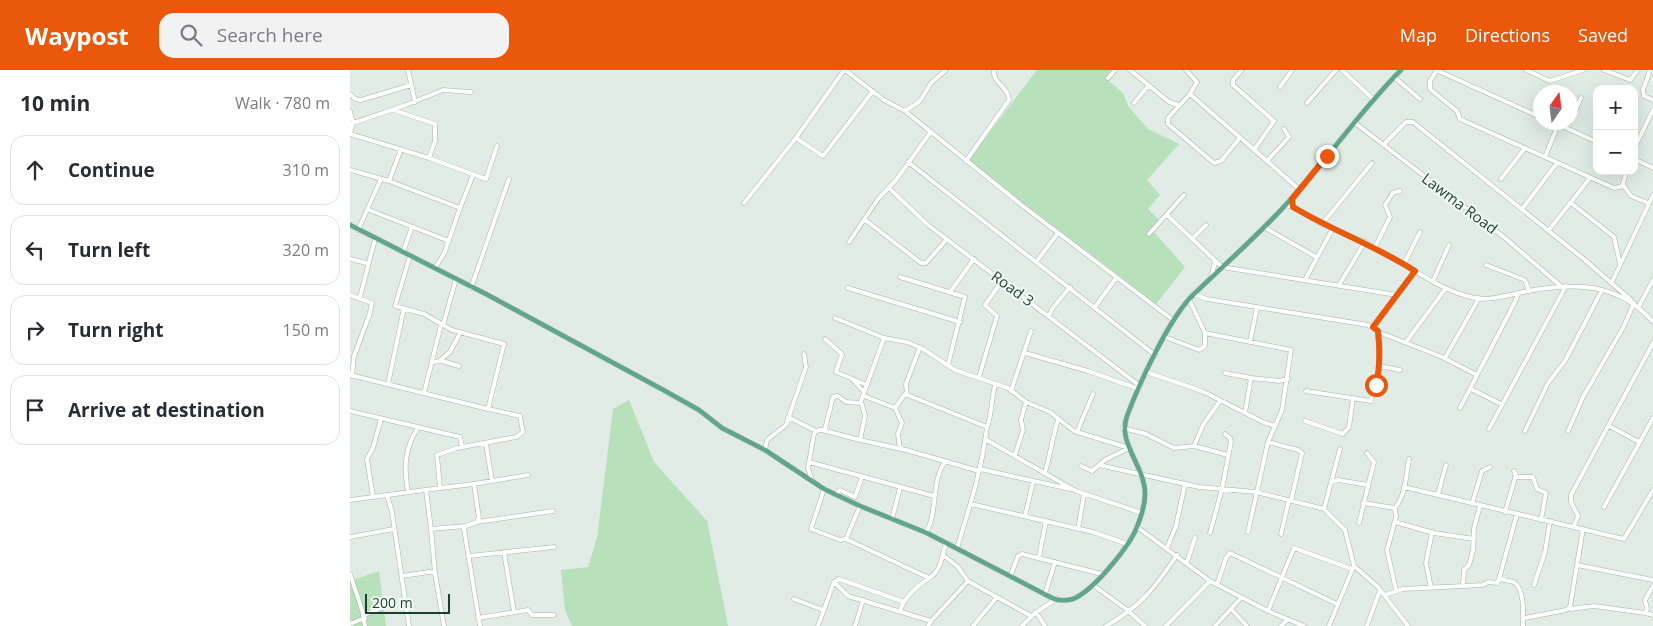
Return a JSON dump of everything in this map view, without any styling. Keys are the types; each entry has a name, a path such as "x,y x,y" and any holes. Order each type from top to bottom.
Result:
{"main road":[{"path":"350,225 456,279 667,392 699,410 722,428 765,450 824,489 860,506 926,532 1010,577 1056,599 1071,600 1093,586 1128,544 1137,527 1145,495 1143,475 1129,448 1123,428 1139,387 1173,320 1193,294 1292,199 1373,99 1401,70"}],"street":[{"path":"408,70 415,102"},
{"path":"744,203 796,138 844,70 904,111 928,133 1173,320"},
{"path":"904,111 920,101 931,83 946,70"},
{"path":"966,161 1010,100 1008,92 995,79 994,70"},
{"path":"1108,78 1115,70"},
{"path":"1130,70 1171,103 1179,105"},
{"path":"1186,70 1197,80 1190,94 1168,120 1168,124 1212,162 1220,161 1239,139"},
{"path":"1242,70 1233,80 1232,84 1274,121 1254,150"},
{"path":"1280,87 1280,84 1292,70"},
{"path":"1308,103 1336,70"},
{"path":"1533,114 1436,70 1430,81 1430,90 1457,111 1459,118 1590,178 1614,188 1622,186 1628,189 1631,196 1648,203"},
{"path":"1526,70 1550,81 1583,70"},
{"path":"1536,75 1539,70"},
{"path":"1604,70 1632,80 1638,70"},
{"path":"1617,75 1619,70"},
{"path":"1650,70 1643,94 1653,100"},
{"path":"1344,71 1373,99"},
{"path":"1394,77 1420,99"},
{"path":"350,94 357,100 361,100 411,85"},
{"path":"1134,103 1149,85"},
{"path":"351,123 393,110 443,90 471,92"},
{"path":"796,138 823,156 873,91"},
{"path":"1190,94 1239,139 1299,189"},
{"path":"1578,105 1581,98"},
{"path":"350,105 350,134 429,158 486,179 497,146"},
{"path":"393,110 435,124 435,140 429,158"},
{"path":"1638,142 1653,110"},
{"path":"1384,144 1406,122 1413,122 1612,282 1633,302"},
{"name":"Lawma Road","path":"1355,123 1506,238 1564,286"},
{"path":"1267,161 1289,137 1284,129"},
{"path":"1545,156 1556,130"},
{"path":"1570,130 1593,140"},
{"path":"849,242 928,133"},
{"path":"1500,179 1525,148"},
{"path":"389,181 400,149"},
{"path":"1638,161 1653,168"},
{"path":"908,162 1156,355"},
{"path":"1322,224 1372,163"},
{"path":"1522,209 1557,163"},
{"path":"350,170 389,181 460,208"},
{"path":"435,268 449,241 472,175"},
{"path":"1622,186 1626,175"},
{"path":"1548,231 1590,178"},
{"path":"358,230 369,210 381,179"},
{"path":"471,288 509,179"},
{"name":"Road 3","path":"889,188 947,239 1139,387"},
{"path":"1375,247 1390,217 1385,205 1393,193 1400,191"},
{"path":"1612,282 1653,194"},
{"path":"1149,234 1184,195"},
{"path":"1292,199 1293,207"},
{"path":"1571,203 1614,237 1620,264"},
{"path":"1286,205 1322,224 1366,242 1446,288 1479,298 1564,286 1602,290 1633,302 1653,322"},
{"path":"369,210 449,241"},
{"path":"1166,215 1222,268 1397,295"},
{"path":"864,219 922,263 926,263 947,239"},
{"path":"1192,239 1206,225"},
{"path":"403,252 412,227"},
{"path":"1264,227 1316,257"},
{"path":"1305,280 1333,228"},
{"path":"1404,264 1420,232"},
{"path":"1036,262 1058,233"},
{"path":"360,298 367,263 375,239"},
{"path":"1339,285 1366,242"},
{"path":"1433,281 1449,246"},
{"path":"410,256 395,306 424,314 441,325 460,333 504,344 488,409"},
{"path":"350,259 367,263"},
{"path":"950,292 974,259"},
{"path":"1229,260 1231,268"},
{"path":"1211,278 1215,262"},
{"path":"1486,264 1525,280 1529,291"},
{"path":"1373,327 1415,271"},
{"path":"900,277 965,298 948,365"},
{"path":"1095,307 1116,278"},
{"path":"424,393 441,325 443,324 456,279"},
{"path":"1639,306 1653,280"},
{"path":"979,377 997,316 985,305 1002,281"},
{"path":"1489,429 1500,404 1564,286"},
{"path":"1049,316 1052,309 1070,287"},
{"path":"848,288 960,322"},
{"path":"1406,342 1446,288"},
{"path":"1525,431 1548,382 1565,361 1602,290"},
{"path":"1622,297 1625,293"},
{"path":"1193,294 1207,299 1373,327 1380,332 1444,358 1477,375"},
{"path":"1460,408 1518,294"},
{"path":"350,295 372,303 354,356 351,376 520,416 523,432 516,437 445,451 436,456 440,488"},
{"path":"1444,358 1479,298"},
{"path":"1165,337 1202,349 1205,346 1205,333 1189,299"},
{"path":"1568,431 1582,396 1624,326 1633,302"},
{"path":"1250,342 1257,307"},
{"path":"388,384 404,308"},
{"path":"1044,312 1052,309"},
{"path":"835,318 884,338 920,347 948,365 1011,391 1026,402 1046,410 1077,432 1129,448"},
{"path":"1011,391 1031,331"},
{"path":"1306,391 1368,402 1372,400 1379,366 1378,338 1380,332"},
{"path":"439,361 450,352 460,333"},
{"path":"1205,333 1291,350 1282,410 1268,442 1248,532"},
{"path":"825,338 842,354 836,372 867,384"},
{"path":"860,440 865,416 861,403 884,338"},
{"path":"1574,526 1578,516 1571,502 1571,495 1653,343"},
{"path":"907,395 906,384 920,347"},
{"path":"1025,353 1088,370 1139,387"},
{"path":"765,450 767,440 786,426 808,368 804,354"},
{"path":"432,362 439,361 459,366"},
{"path":"1379,366 1400,370"},
{"path":"1146,372 1199,390 1275,426"},
{"path":"1225,373 1280,381 1288,379"},
{"path":"1245,412 1251,378"},
{"path":"852,379 864,394 895,408 902,423 898,434 900,449"},
{"path":"958,548 979,470 986,427 991,418 989,411 995,384"},
{"path":"1471,389 1500,404"},
{"path":"1077,432 1093,394"},
{"path":"895,408 903,395 907,395 986,427"},
{"path":"822,430 827,424 834,396 838,396 846,402 861,403"},
{"path":"1305,421 1345,433 1349,427 1353,398"},
{"path":"1194,446 1203,425 1220,401"},
{"path":"1015,455 1023,430 1021,420 1026,402"},
{"path":"350,411 417,429 460,437 462,447"},
{"path":"788,417 816,431 822,430 900,449 943,462 1072,490 1142,513"},
{"path":"1604,508 1653,418"},
{"path":"373,496 367,460 374,448 381,420"},
{"path":"1045,472 1058,420"},
{"path":"1609,426 1639,442"},
{"path":"1123,428 1156,438 1174,448 1194,446 1228,455"},
{"path":"408,492 404,464 410,440 417,429"},
{"path":"812,482 810,464 816,431"},
{"path":"1210,533 1222,489 1231,440 1225,434"},
{"path":"985,439 1045,472 1072,490"},
{"path":"1268,442 1298,450 1302,453 1281,534"},
{"path":"486,444 492,481"},
{"path":"1081,466 1089,472 1129,448"},
{"path":"1324,509 1340,449"},
{"path":"1359,523 1374,462 1367,453"},
{"path":"1396,590 1387,550 1395,522 1395,508 1404,487 1409,459"},
{"path":"926,532 931,525 934,496 943,462"},
{"path":"810,464 934,496"},
{"path":"1099,465 1185,484 1256,492 1324,509 1345,530 1353,567 1329,626"},
{"path":"1438,494 1446,465"},
{"path":"1472,504 1482,471 1490,467"},
{"path":"1505,512 1515,477 1514,471"},
{"path":"350,500 528,475"},
{"path":"836,494 840,490 856,496 862,477"},
{"path":"1515,477 1533,477 1537,489 1546,493 1541,520"},
{"path":"1332,482 1338,480 1368,485"},
{"path":"1025,516 1033,482"},
{"path":"474,484 479,518 477,522"},
{"path":"1167,548 1176,526 1185,484"},
{"path":"1404,487 1505,512 1626,538 1653,490"},
{"path":"892,519 900,488"},
{"path":"824,489 811,529 840,540 846,539 927,577"},
{"path":"426,490 435,573 444,626"},
{"path":"387,495 409,626"},
{"path":"1078,529 1084,495"},
{"path":"1363,503 1395,508"},
{"path":"971,504 1078,529 1128,544"},
{"path":"846,539 860,506"},
{"path":"1463,585 1464,570 1469,565 1480,506"},
{"path":"431,529 466,526 477,522 552,511"},
{"path":"1385,595 1396,590 1483,585 1488,582 1497,583 1500,579 1517,514"},
{"path":"1039,558 1046,521"},
{"path":"1534,585 1545,552 1550,521"},
{"path":"1395,522 1432,532 1474,539"},
{"path":"466,526 464,529 480,626"},
{"path":"1137,527 1187,562 1210,581 1268,611 1304,626"},
{"path":"350,537 394,529"},
{"path":"1569,609 1584,529"},
{"path":"1431,588 1426,563 1432,532"},
{"path":"1187,562 1195,538"},
{"path":"900,611 904,602 927,577 933,574 944,556 946,543"},
{"path":"468,556 554,547"},
{"path":"1268,611 1294,548 1353,567 1385,595 1406,625"},
{"path":"504,552 514,612"},
{"path":"1218,585 1226,558 1230,553 1338,604"},
{"path":"1010,577 1019,555 1039,558 1102,574"},
{"path":"1106,626 1130,612 1156,585 1177,555"},
{"path":"944,556 957,566 968,581 1031,616"},
{"path":"1045,594 1055,562"},
{"path":"1577,565 1653,580"},
{"path":"402,576 429,572 435,573"},
{"path":"350,576 364,616 365,626"},
{"path":"1500,579 1518,585 1524,618 1523,626"},
{"path":"834,582 842,580 904,602"},
{"path":"834,582 848,596 900,611 930,624 968,581"},
{"path":"1166,626 1210,581"},
{"path":"818,626 834,582"},
{"path":"1093,586 1130,612 1144,626"},
{"path":"1645,613 1647,609 1645,600 1653,586"},
{"path":"1368,626 1380,590"},
{"path":"974,626 997,597"},
{"path":"1215,626 1241,598"},
{"path":"794,599 823,610"},
{"path":"1022,626 1036,612 1056,599"},
{"path":"855,626 863,600"},
{"path":"1524,618 1594,606 1653,615"},
{"path":"350,624 384,607"},
{"path":"1231,609 1247,626"},
{"path":"478,618 528,610 532,615 554,615"},
{"path":"1036,612 1045,626"},
{"path":"1281,626 1288,619"}],"green space":[{"path":"1037,70 1111,70 1105,78 1123,93 1128,106 1148,129 1179,144 1147,180 1160,195 1148,209 1160,221 1153,231 1185,267 1156,304 968,161"},
{"path":"629,400 654,462 707,521 728,626 572,626 565,610 561,570 588,567 597,538 613,409"},
{"path":"379,571 386,626 350,626 350,581"}],"route":[{"path":"1327,156 1292,199 1293,207 1322,224 1375,247 1415,271 1373,327 1378,331 1379,342 1379,370 1376,385"}]}
